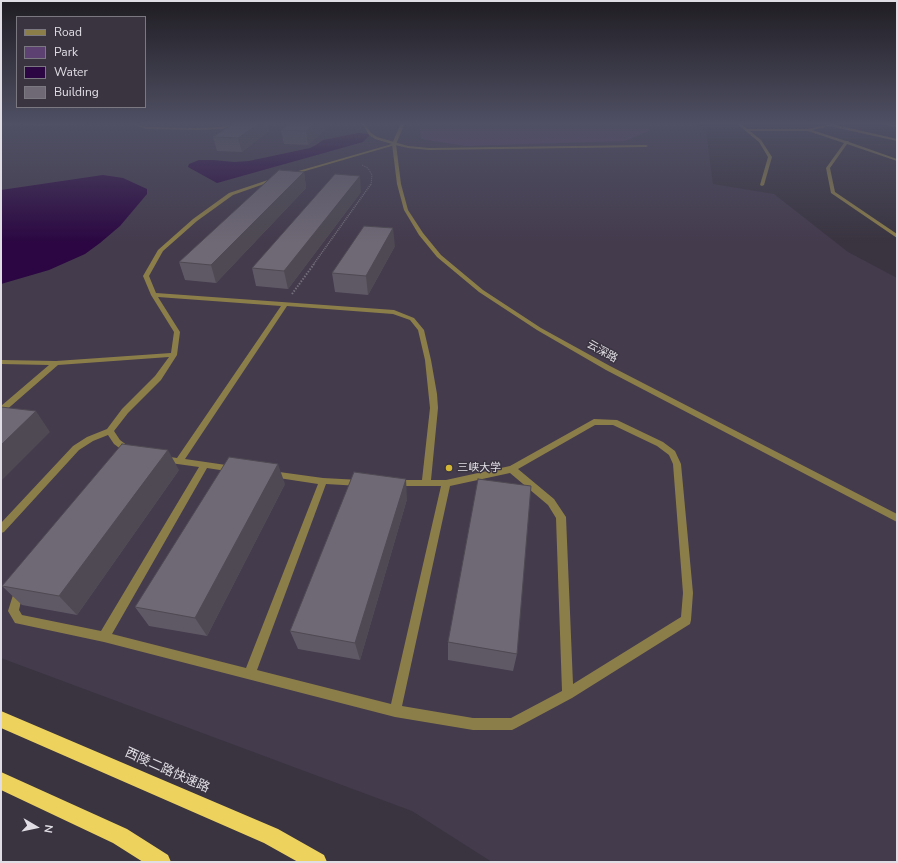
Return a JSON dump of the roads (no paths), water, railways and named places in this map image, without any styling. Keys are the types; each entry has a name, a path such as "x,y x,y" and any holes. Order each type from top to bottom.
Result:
{"highway":[{"name":"西陵二路快速路","path":"1,719 271,836 317,862"},
{"path":"1,781 120,836 161,862"}],"street":[{"path":"1,529 76,448 90,439 110,432 125,411 158,378 174,355 176,332 154,295 146,276 161,250 195,220 231,194 331,163"},
{"name":"云深路","path":"396,163 406,210 417,228 439,256 481,290 539,330 608,368 897,518"},
{"path":"762,185 768,163"},
{"path":"831,163 828,168 833,193 897,236"},
{"path":"154,295 394,312 412,319 421,330 428,360 434,408 426,483"},
{"path":"179,462 284,304"},
{"path":"1,362 56,363 174,355"},
{"path":"1,410 56,363"},
{"path":"32,580 17,598 13,611 19,619 104,637 395,711 473,724 512,724 568,694 686,620 688,593 677,464 672,453 660,444 614,422 594,422 512,469 446,483 385,483"},
{"path":"110,432 117,442 134,455 129,461"},
{"path":"157,458 245,471"},
{"path":"104,637 205,465"},
{"path":"512,469 551,502 562,517 568,694"},
{"path":"260,473 323,481 369,483"},
{"path":"250,673 323,481"},
{"path":"395,711 446,483"}],"water":[{"path":"287,163 217,183 188,167 189,164"},
{"path":"103,175 123,178 147,189 147,194 120,226 85,254 49,270 1,284 1,190"}],"place":[{"name":"三峡大学","path":"449,468"}]}
